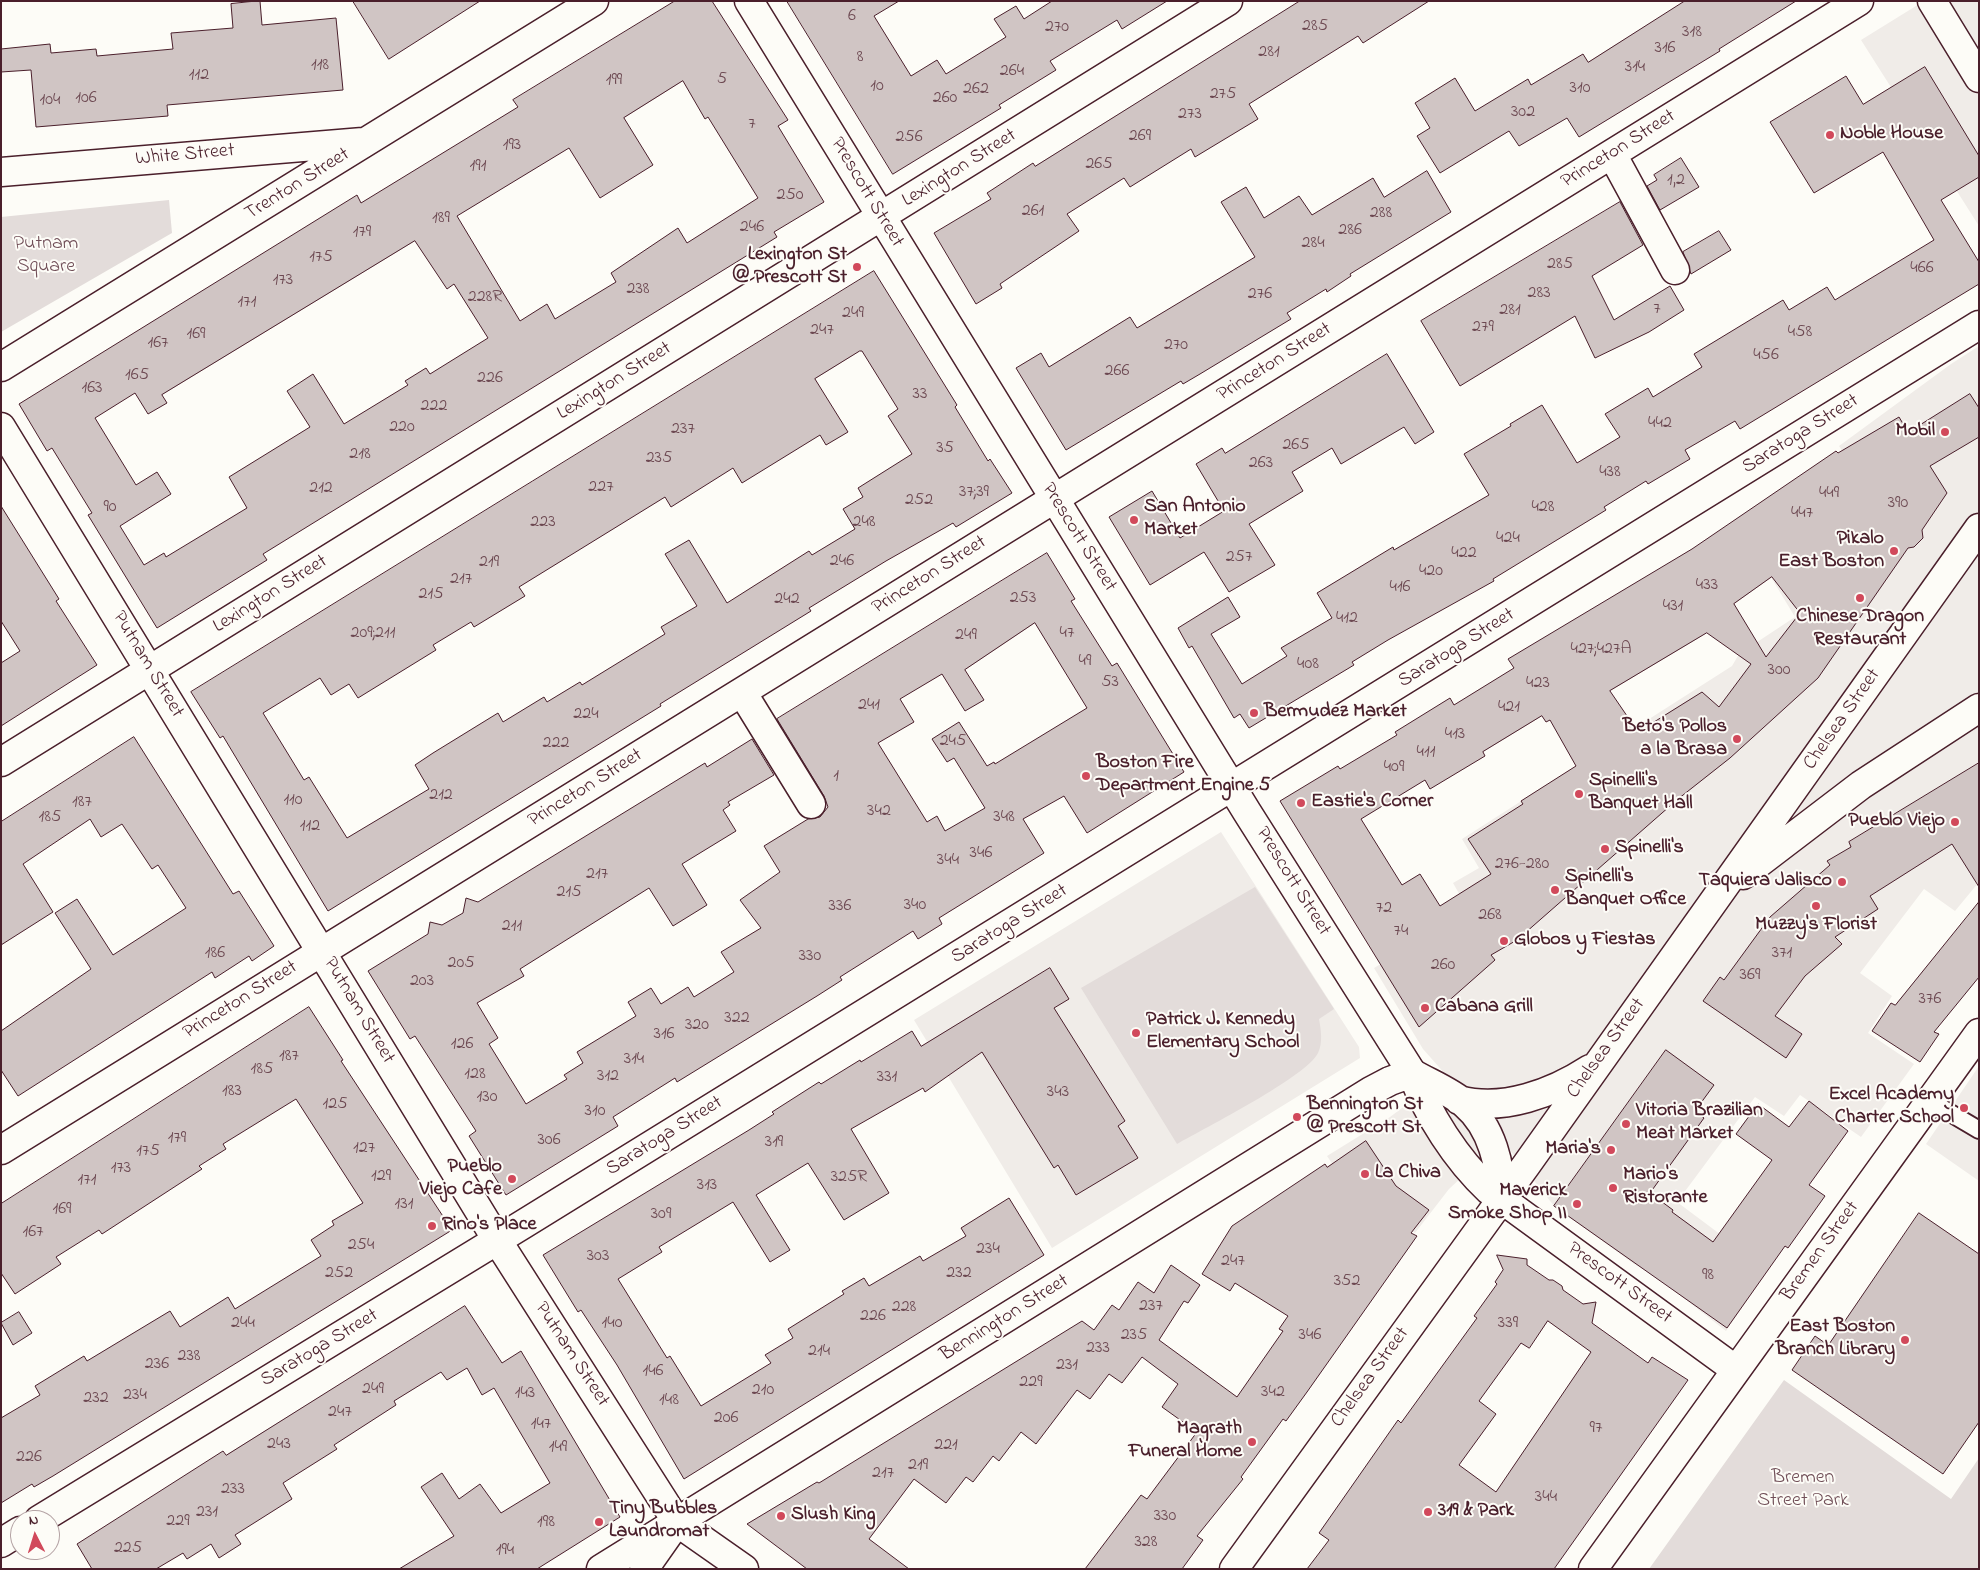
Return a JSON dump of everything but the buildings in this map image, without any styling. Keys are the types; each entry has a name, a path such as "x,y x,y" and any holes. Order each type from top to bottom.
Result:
{"street":[{"name":"Trenton Street","path":"1,367 594,1"},
{"name":"Prescott Street","path":"749,1 1232,788 1412,1073 1427,1106 1461,1159 1480,1182 1501,1199 1736,1370"},
{"name":"Lexington Street","path":"1,762 881,218 1228,1"},
{"name":"Princeton Street","path":"1,1150 21,1131 322,952 1859,1"},
{"path":"1932,1 1979,78"},
{"name":"White Street","path":"1,172 369,141"},
{"path":"1612,154 1675,270"},
{"name":"Saratoga Street","path":"55,1510 1232,788 1979,325"},
{"name":"Putnam Street","path":"1,427 497,1240 677,1522 744,1569"},
{"name":"Chelsea Street","path":"1234,1569 1501,1199 1979,528"},
{"path":"742,692 811,804"},
{"path":"1716,896 1861,785 1979,708"},
{"name":"Bremen Street","path":"1592,1569 1978,1034"},
{"path":"1459,1100 1484,1104 1502,1104 1518,1100 1555,1088 1594,1066"},
{"name":"Prescott Street","path":"1412,1073 1459,1100 1477,1119 1495,1153 1500,1176 1501,1199"},
{"name":"Bennington Street","path":"600,1569 1390,1080 1412,1073"},
{"path":"644,1569 677,1522"}],"lane":[{"path":"1930,1101 1979,1130"}],"shaded area":[{"path":"1924,1 1979,1 1979,226 1861,40"},
{"path":"1979,346 1979,882 1955,911 1924,889 1860,973 1892,996 1868,1033 1914,1064 1861,1137 1800,1095 1784,1116 1755,1097 1677,1202 1768,1270 1726,1331 1654,1275 1634,1264 1554,1206 1502,1140 1449,1189 1415,1233 1372,1205 1354,1196 1327,1156 1390,1117 1446,1075 1423,1049 1374,968 1469,911 1453,883 1479,868 1462,839 1576,766 1563,743 1635,728 1732,666 1739,654 1795,617 1772,579 1837,534 1874,500 1839,446 1951,364"},
{"name":"Patrick J. Kennedy Elementary School","path":"1221,832 1359,1047 1360,1058 1052,1248 914,1020"},
{"name":"Excel Academy Charter School","path":"1979,1066 1979,1181 1926,1144"}],"green space":[{"name":"Putnam Square","path":"169,200 172,233 1,332 1,217"},
{"path":"1255,887 1334,1009 1319,1019 1321,1045 1318,1053 1310,1063 1295,1075 1231,1115 1177,1144 1081,988"},
{"name":"Bremen Street Park","path":"1784,1380 1951,1499 1979,1458 1979,1569 1649,1569"}],"place":[{"name":"Noble House","path":"1830,135"},
{"name":"Lexington St @ Prescott St","path":"857,267"},
{"name":"Mobil","path":"1945,432"},
{"name":"San Antonio Market","path":"1134,520"},
{"name":"Pikalo East Boston","path":"1894,551"},
{"name":"Chinese Dragon Restaurant","path":"1860,598"},
{"name":"Bermudez Market","path":"1254,713"},
{"name":"Beto's Pollos a la Brasa","path":"1737,739"},
{"name":"Boston Fire Department Engine 5","path":"1086,776"},
{"name":"Spinelli's Banquet Hall","path":"1579,794"},
{"name":"Eastie's Corner","path":"1301,803"},
{"name":"Pueblo Viejo","path":"1955,822"},
{"name":"Spinelli's","path":"1605,849"},
{"name":"Taquiera Jalisco","path":"1842,882"},
{"name":"Spinelli's Banquet Office","path":"1555,890"},
{"name":"Muzzy's Florist","path":"1816,906"},
{"name":"Globos y Fiestas","path":"1504,941"},
{"name":"Cabana Grill","path":"1425,1008"},
{"name":"Patrick J. Kennedy Elementary School","path":"1136,1033"},
{"name":"Excel Academy Charter School","path":"1964,1108"},
{"name":"Bennington St @ Prescott St","path":"1297,1117"},
{"name":"Vitoria Brazilian Meat Market","path":"1626,1124"},
{"name":"Maria's","path":"1611,1150"},
{"name":"La Chiva","path":"1365,1174"},
{"name":"Pueblo Viejo Cafe","path":"512,1179"},
{"name":"Mario's Ristorante","path":"1613,1188"},
{"name":"Maverick Smoke Shop II","path":"1577,1204"},
{"name":"Rino's Place","path":"432,1226"},
{"name":"East Boston Branch Library","path":"1905,1340"},
{"name":"Magrath Funeral Home","path":"1252,1442"},
{"name":"319 & Park","path":"1428,1512"},
{"name":"Slush King","path":"781,1516"},
{"name":"Tiny Bubbles Laundromat","path":"599,1522"}]}
